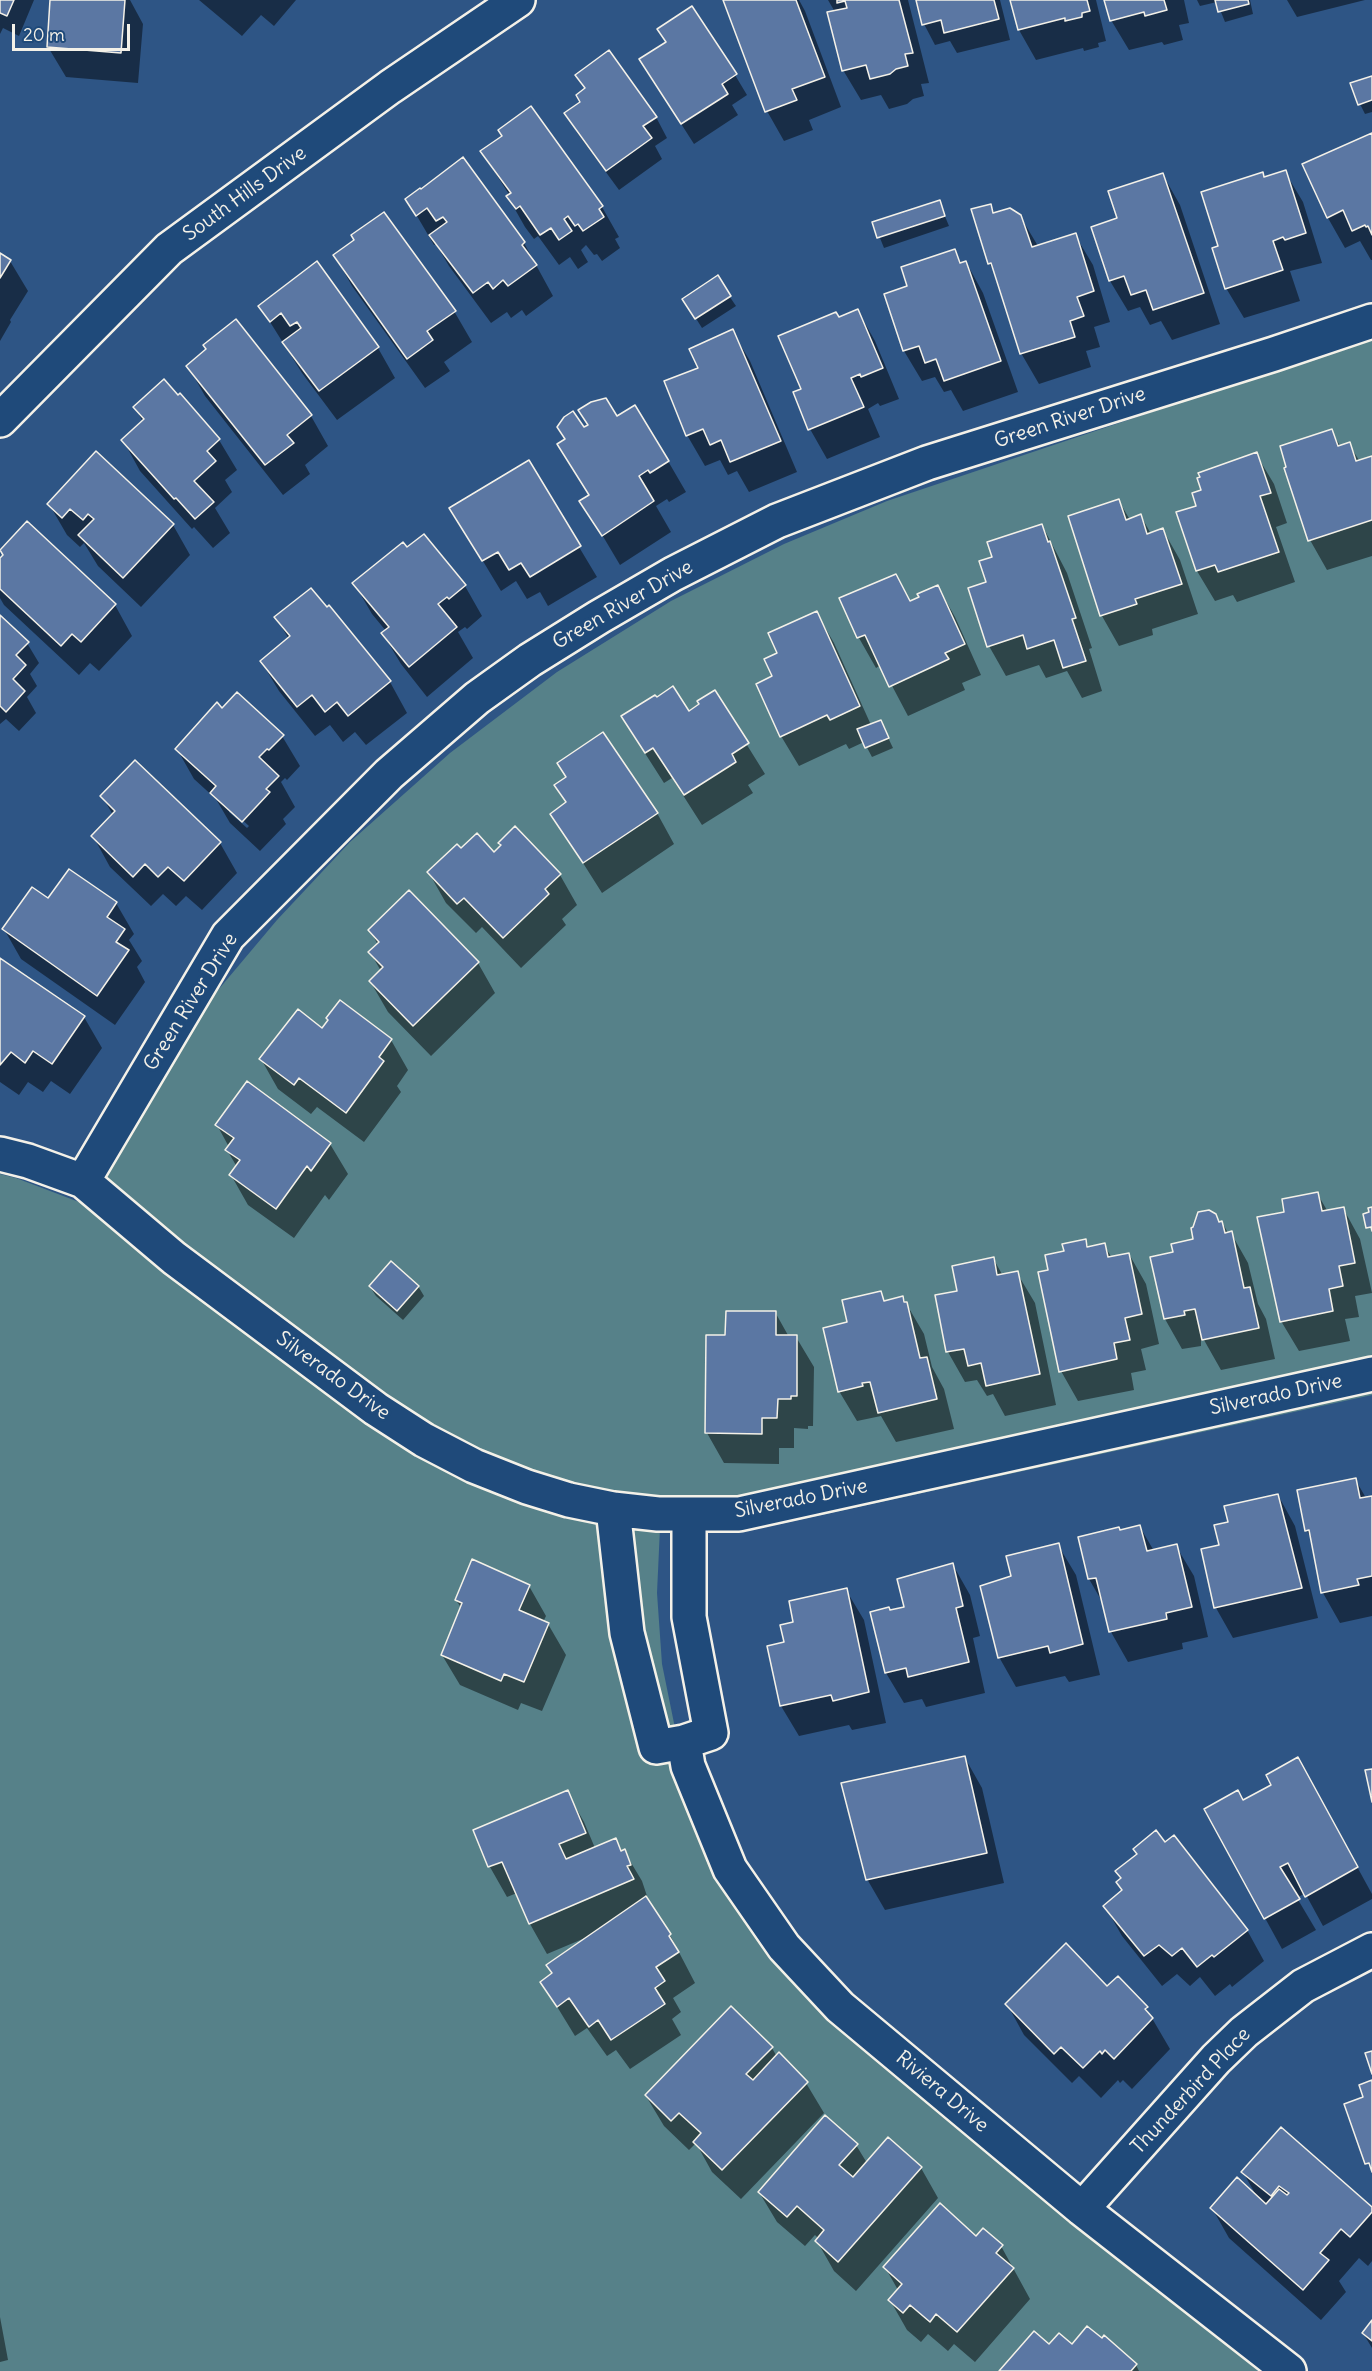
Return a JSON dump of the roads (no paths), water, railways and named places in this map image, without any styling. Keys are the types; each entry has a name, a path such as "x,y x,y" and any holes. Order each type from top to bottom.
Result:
{"street":[{"name":"South Hills Drive","path":"0,420 169,249 390,87 518,0"},
{"name":"Green River Drive","path":"83,1181 228,936 389,774 477,698 530,660 599,616 673,574 777,521 927,463 1251,362 1372,321"},
{"name":"Silverado Drive","path":"0,1154 28,1161 83,1181 174,1258 376,1409 424,1440 474,1466 526,1487 569,1500 613,1509 658,1514 739,1514 1372,1374"},
{"path":"613,1509 627,1633 656,1748 711,1733 689,1617 688,1515"},
{"name":"Riviera Drive","path":"684,1742 688,1766 730,1869 784,1947 840,2007 1082,2209 1289,2371"},
{"name":"Thunderbird Place","path":"1082,2209 1216,2059 1244,2032 1304,1986 1372,1950"}]}
